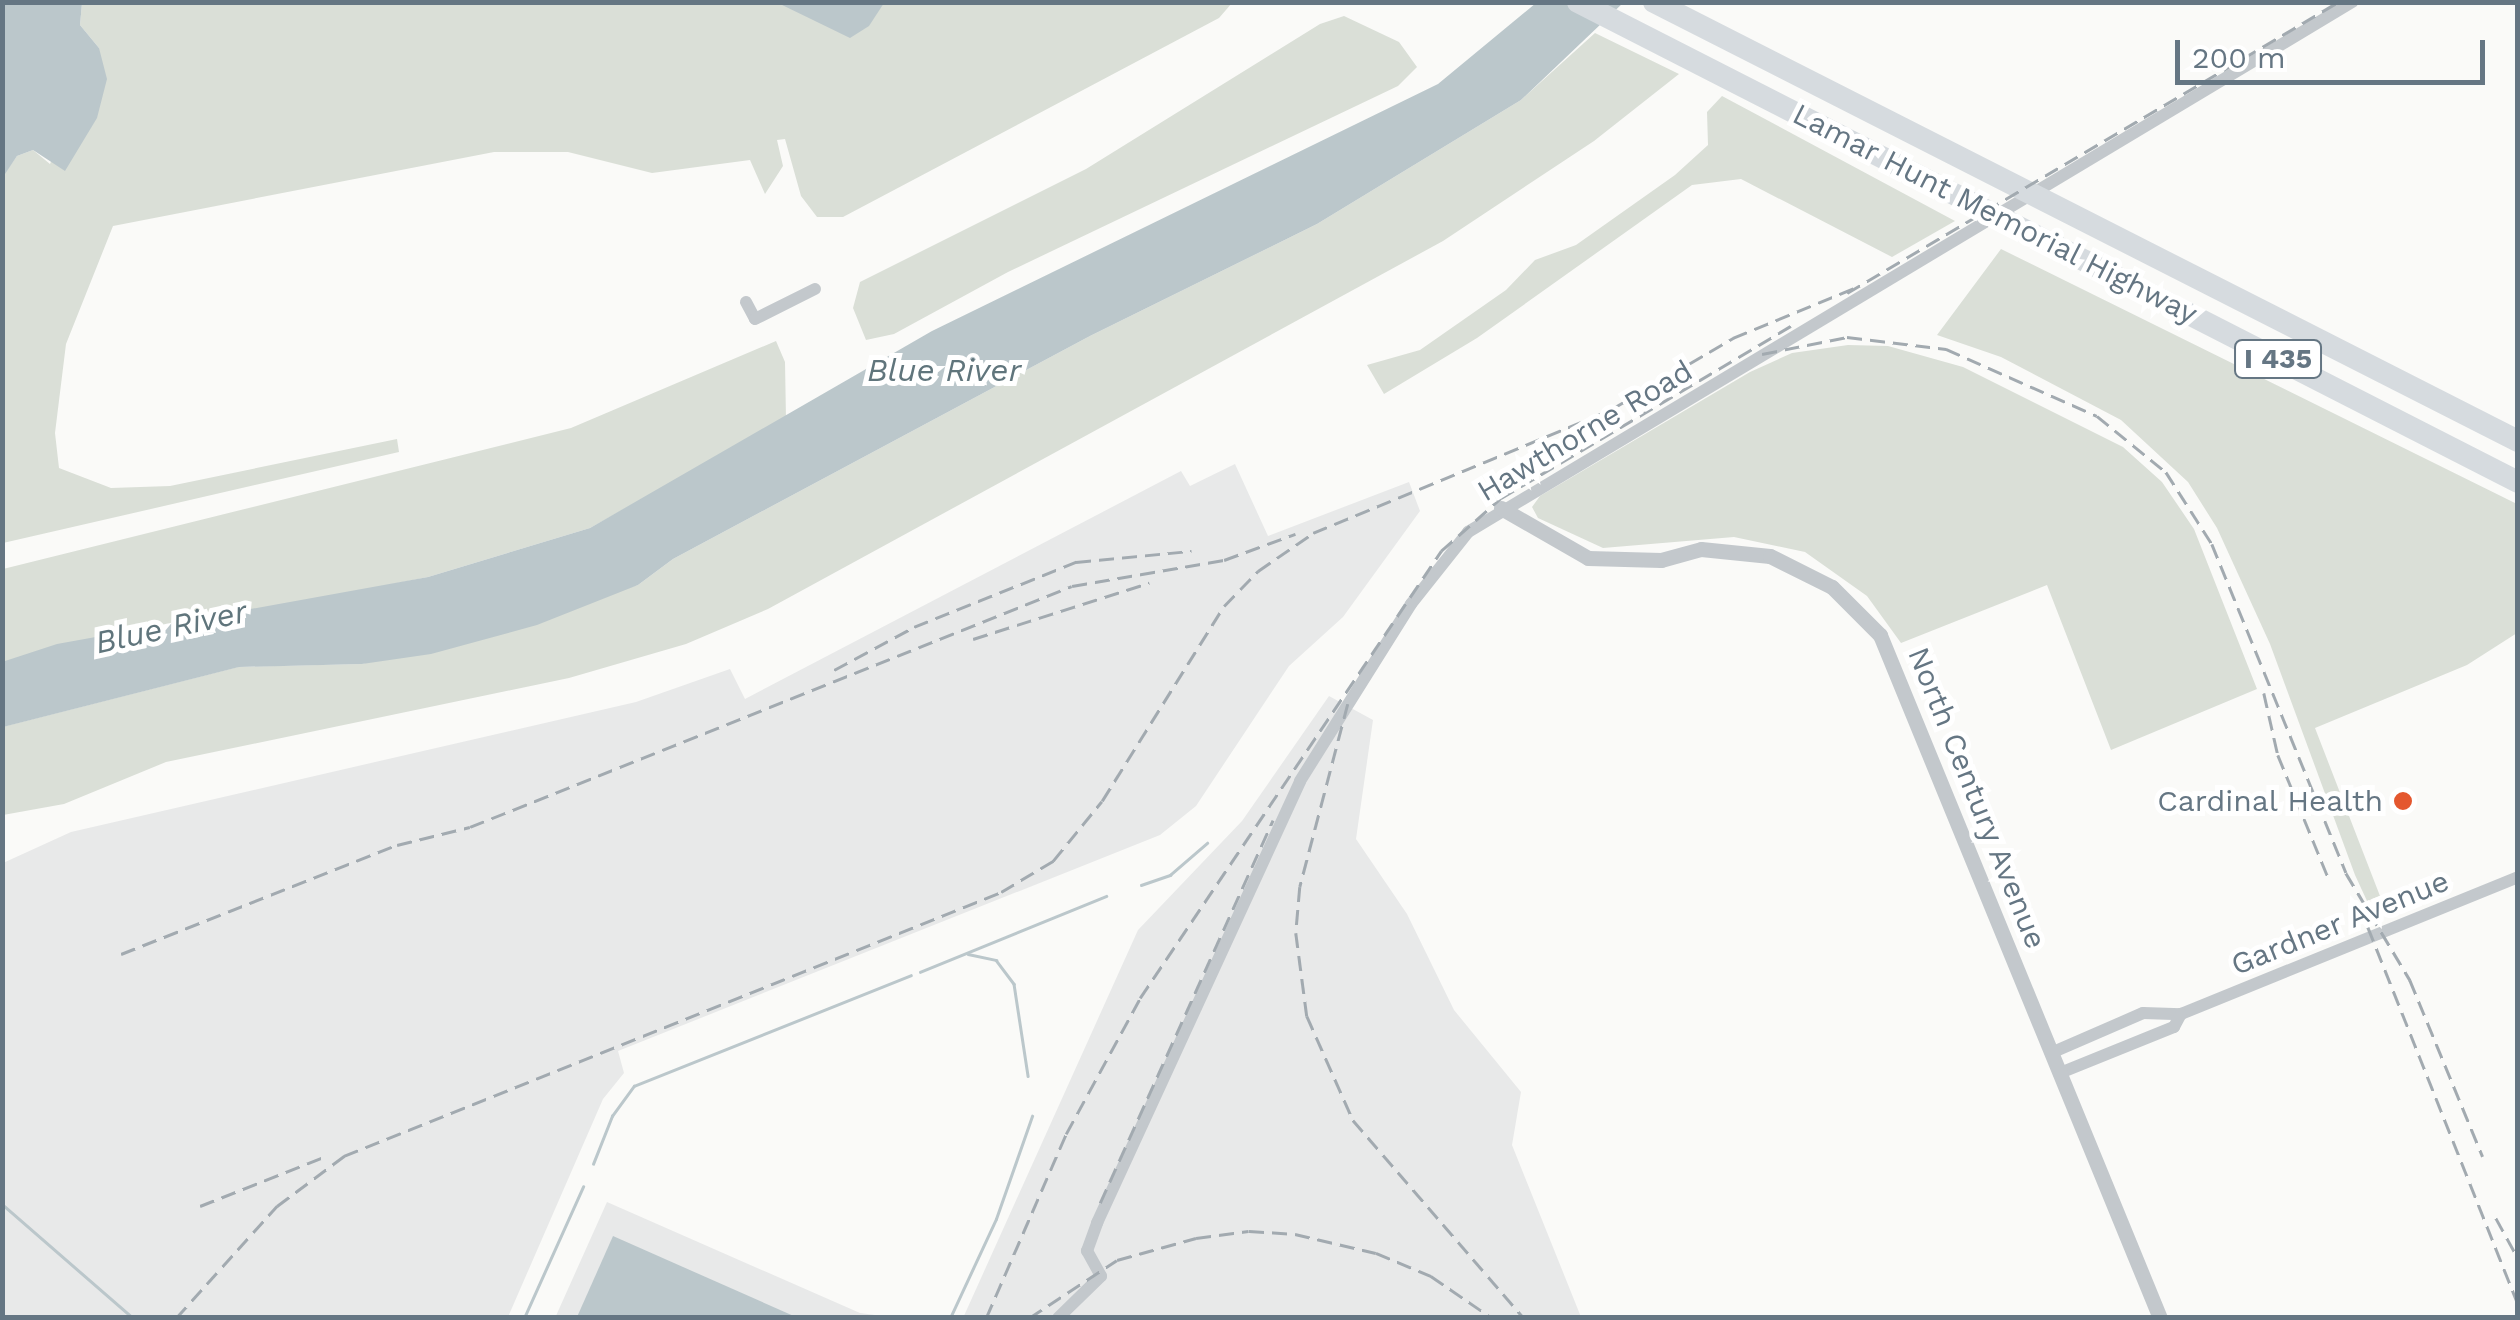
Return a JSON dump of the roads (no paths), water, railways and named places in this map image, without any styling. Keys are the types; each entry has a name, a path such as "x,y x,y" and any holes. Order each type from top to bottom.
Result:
{"highway":[{"name":"Lamar Hunt Memorial Highway","path":"1578,2 2518,482"},
{"name":"Lamar Hunt Memorial Highway","path":"1654,2 2518,442"}],"street":[{"name":"Hawthorne Road","path":"1058,1318 1100,1276 1087,1251 1097,1224 1300,781 1436,569 1501,508 2352,2"},
{"path":"746,302 754,319 816,289"},
{"name":"North Century Avenue","path":"1501,508 1588,558 1749,552 1801,568 1850,601 1890,652 2160,1318"},
{"name":"Gardner Avenue","path":"2051,1053 2143,1013 2181,1014 2518,878"},
{"name":"Gardner Avenue","path":"2060,1073 2174,1027 2181,1014"}],"water":[{"path":"3,2 82,3 80,25 99,48 107,79 97,118 65,171 33,150 17,156 3,177"},
{"path":"778,3 884,3 869,26 850,38"},
{"name":"Blue River","path":"1536,3 1623,3 1521,100 1317,224 1090,336 673,559 638,585 537,625 431,654 362,664 239,667 3,727 2,662 57,644 428,577 590,528 932,331 1438,84"},
{"path":"613,1236 796,1317 577,1317"}],"waterway":[{"path":"1141,885 1170,875 1207,843"},
{"path":"920,972 1106,896"},
{"path":"968,954 996,960 1014,984 1028,1076"},
{"path":"593,1164 612,1116 634,1086 911,975"},
{"path":"950,1318 996,1219 1032,1116"},
{"path":"524,1318 583,1187"},
{"path":"2,1204 133,1318"}],"railway":[{"path":"1847,293 2338,2"},
{"path":"176,1318 277,1206 344,1156 1001,892 1053,861 1102,801 1224,606 1258,571 1313,533 1610,410 1733,338 1859,286"},
{"path":"986,1318 1066,1134 1140,998 1441,551 1501,498 1791,326"},
{"path":"1762,354 1847,337 1946,349 2097,416 2166,472 2212,544 2346,873 2410,980 2483,1157"},
{"path":"121,954 397,845 470,827 1072,586 1224,560 1295,534"},
{"path":"834,670 914,627 1076,562 1191,551"},
{"path":"973,639 1149,583"},
{"path":"2264,693 2278,755 2328,877"},
{"path":"1348,704 1300,887 1296,933 1307,1016 1353,1120 1524,1318"},
{"path":"1100,1203 1273,820"},
{"path":"2368,927 2518,1304"},
{"path":"200,1206 326,1156"},
{"path":"2496,1218 2518,1258"},
{"path":"1029,1318 1117,1260 1196,1238 1249,1231 1295,1234 1376,1253 1431,1276 1492,1318"}],"place":[{"name":"Cardinal Health","path":"2403,801"}]}
